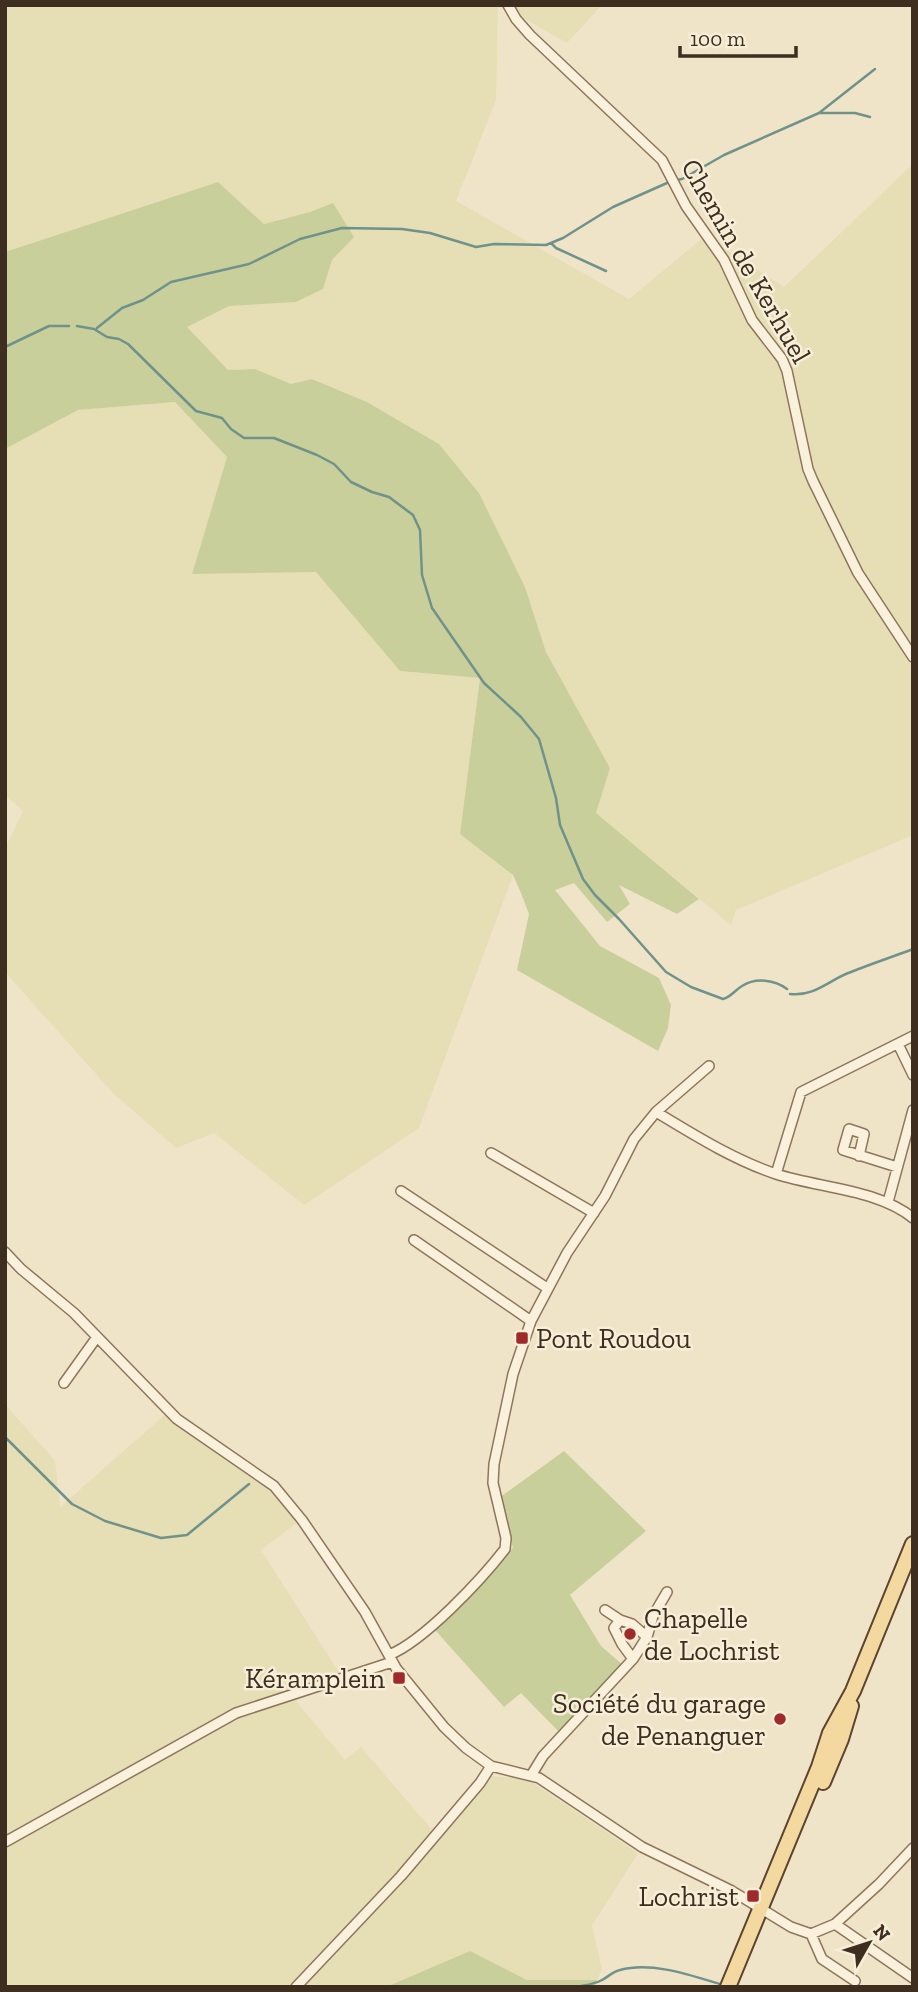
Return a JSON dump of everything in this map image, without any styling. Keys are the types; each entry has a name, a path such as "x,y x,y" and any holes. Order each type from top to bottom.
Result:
{"main road":[{"path":"728,1987 841,1739 853,1691 913,1544"},
{"path":"737,1987 764,1910"}],"street":[{"name":"Chemin de Kerhuel","path":"508,5 530,35 662,160 686,206 724,260 752,320 782,359 813,481 858,573 913,657"},
{"path":"776,1174 801,1092 913,1035"},
{"path":"898,1044 913,1075"},
{"path":"5,1842 236,1713 391,1658 433,1625 505,1549 506,1538 493,1483 494,1464 513,1374 531,1321 547,1288 594,1213 634,1139 656,1112 709,1066"},
{"path":"888,1202 913,1110"},
{"path":"656,1112 737,1157 776,1174 888,1202 913,1218"},
{"path":"491,1153 594,1213"},
{"path":"859,1156 897,1167"},
{"path":"401,1191 547,1288"},
{"path":"414,1240 531,1321"},
{"path":"12,1256 29,1276 66,1306 177,1419 274,1486 302,1520 348,1587 391,1658 444,1727 466,1748 491,1766 532,1774 642,1847 732,1891 791,1927 811,1934 835,1924 913,1849"},
{"path":"64,1383 97,1337"},
{"path":"532,1774 543,1756 633,1660 647,1637 653,1616 667,1592"},
{"path":"605,1610 632,1624 647,1637"},
{"path":"620,1620 614,1628 633,1660"},
{"path":"296,1987 401,1876 480,1783 491,1766"},
{"path":"835,1924 913,1978"},
{"path":"811,1934 822,1959 855,1981"}],"shaded area":[{"path":"5,5 498,5 496,100 456,201 629,299 705,236 784,287 913,164 913,835 736,910 731,925 596,813 610,768 546,652 525,587 479,493 439,444 367,402 313,379 291,384 255,369 228,370 186,327 229,306 296,302 323,289 332,260 353,237 333,204 264,224 218,182 5,252"},
{"path":"501,5 602,5 567,43"},
{"path":"175,402 227,457 192,574 316,572 400,671 480,678 460,834 513,875 419,1128 304,1205 214,1133 176,1148 113,1093 5,972 5,848 23,811 5,795 5,449 78,410"},
{"path":"5,1404 55,1461 60,1507 167,1413 253,1474 277,1496 298,1522 261,1550 340,1674 296,1701 345,1760 361,1747 433,1831 487,1776 527,1779 638,1853 592,1926 602,1969 597,1980 527,1980 470,1951 386,1987 5,1987"}],"green space":[{"path":"218,182 264,224 333,203 354,237 332,260 323,289 296,302 229,306 187,327 228,370 255,369 291,384 312,379 367,402 439,444 479,493 525,587 546,652 610,768 596,813 699,899 677,914 619,885 630,904 607,922 574,883 555,890 600,946 659,978 671,1005 668,1028 658,1051 517,970 529,914 521,893 513,875 460,834 480,678 400,671 316,572 192,574 227,457 175,402 78,410 5,449 5,252"},
{"path":"564,1451 646,1531 570,1595 601,1646 624,1666 558,1731 521,1693 504,1707 435,1630 513,1548 499,1498"},
{"path":"470,1951 527,1980 597,1980 594,1987 386,1987"}],"waterway":[{"path":"677,180 724,155 819,113 875,69"},
{"path":"819,113 855,113 870,117"},
{"path":"97,328 122,308 143,300 171,282 249,264 300,239 342,228 402,229 430,233 476,247 494,244 546,245 563,238 613,207 667,183"},
{"path":"551,243 556,248 606,271"},
{"path":"5,347 49,326 69,326"},
{"path":"77,326 94,329 128,344 196,411 222,418 244,438 274,438 317,455 334,464 351,482 389,497 413,515 420,530 422,575 432,608 484,683 521,717 539,739 556,798 560,825 583,879 595,895 666,972 691,987 723,999 753,981 777,983 787,989"},
{"path":"790,994 807,993 843,975 913,949"},
{"path":"5,1437 72,1504 105,1521 161,1538 187,1535 249,1484"},
{"path":"575,1987 599,1982 620,1970 645,1967 659,1968 723,1985"}],"place":[{"name":"Pont Roudou","path":"522,1338"},
{"name":"Chapelle de Lochrist","path":"630,1634"},
{"name":"Kéramplein","path":"399,1678"},
{"name":"Société du garage de Penanguer","path":"780,1719"},
{"name":"Lochrist","path":"753,1896"}]}
